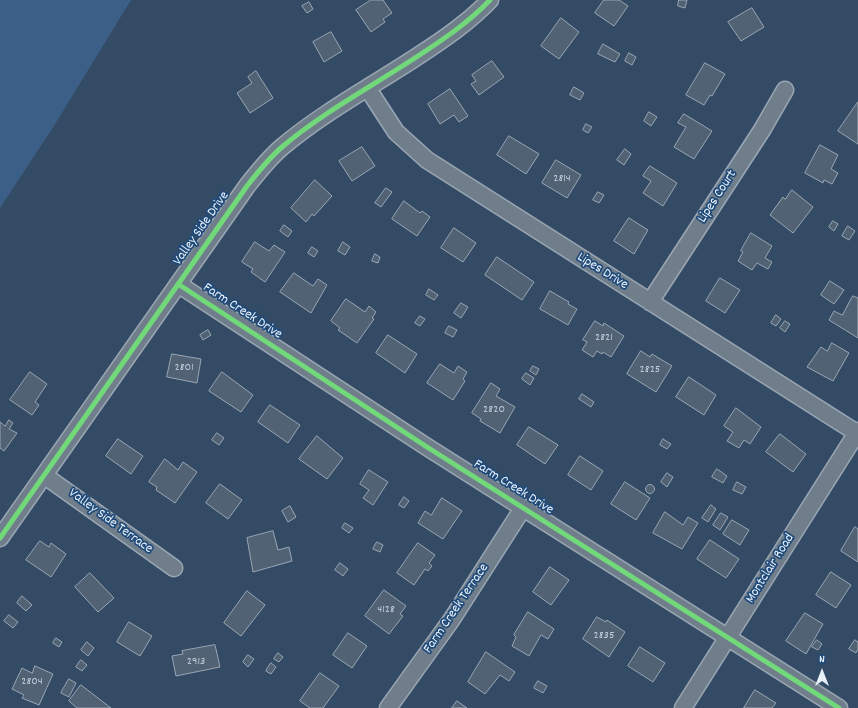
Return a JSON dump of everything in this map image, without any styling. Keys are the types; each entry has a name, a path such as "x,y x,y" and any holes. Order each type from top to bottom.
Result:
{"street":[{"name":"Valley Side Drive","path":"0,538 45,476 247,186 265,163 282,147 317,121 448,36 478,13 490,0"},
{"name":"Lipes Drive","path":"368,89 396,132 427,160 857,432"},
{"name":"Lipes Court","path":"650,302 762,130 785,90"},
{"name":"Farm Creek Drive","path":"178,284 523,508 839,708"},
{"name":"Montclair Road","path":"683,708 857,432"},
{"name":"Valley Side Terrace","path":"45,476 174,568"},
{"name":"Farm Creek Terrace","path":"388,708 452,619 523,508"}],"shaded area":[{"path":"0,0 131,0 52,129 0,208"}],"building":[{"path":"371,0 383,0 392,13 383,19 385,22 371,32 356,10"},
{"path":"604,0 619,0 628,6 614,26 595,13"},
{"path":"679,0 687,0 685,8 678,6"},
{"path":"309,2 313,9 307,13 302,6"},
{"path":"752,8 764,27 741,41 728,22"},
{"path":"561,18 579,32 559,59 541,46"},
{"path":"331,32 342,51 324,62 313,42"},
{"path":"603,44 620,54 615,62 598,54"},
{"path":"629,53 636,57 632,65 625,61"},
{"path":"492,61 504,77 479,95 471,84 476,81 472,75"},
{"path":"705,63 725,74 712,96 710,95 704,105 686,95"},
{"path":"256,71 273,98 250,113 237,93 252,83 248,77"},
{"path":"574,87 584,93 580,100 570,95"},
{"path":"450,89 468,116 459,122 454,115 440,124 428,104"},
{"path":"858,102 858,144 838,131"},
{"path":"649,112 657,117 651,126 644,121"},
{"path":"684,114 712,131 694,159 674,147 686,127 678,123"},
{"path":"586,124 592,127 588,133 583,130"},
{"path":"509,136 539,154 526,174 497,155"},
{"path":"820,145 838,155 831,169 838,173 832,184 824,180 823,183 805,173"},
{"path":"362,147 375,166 352,181 339,161"},
{"path":"625,149 631,154 624,165 617,160"},
{"path":"556,160 581,175 567,198 542,183"},
{"path":"650,166 677,183 663,206 643,193 651,181 643,176"},
{"path":"315,180 332,196 314,216 312,214 306,222 291,208"},
{"path":"386,188 392,192 381,207 375,203"},
{"path":"792,190 813,207 793,233 770,215 783,197 785,199"},
{"path":"598,192 604,195 599,203 593,200"},
{"path":"404,201 420,213 422,211 430,217 417,236 392,219"},
{"path":"629,218 648,230 634,254 614,241"},
{"path":"833,221 838,224 834,231 829,227"},
{"path":"284,225 292,231 288,237 280,231"},
{"path":"848,226 855,231 849,240 842,236"},
{"path":"454,228 476,243 463,262 441,248"},
{"path":"751,233 772,246 765,258 772,262 768,269 757,263 752,270 738,261 743,252 741,251"},
{"path":"255,242 269,251 274,245 285,252 265,282 251,272 253,269 242,262"},
{"path":"343,242 350,247 345,255 338,251"},
{"path":"312,247 318,251 314,257 308,253"},
{"path":"375,254 380,257 378,263 372,261"},
{"path":"497,257 534,282 522,300 485,275"},
{"path":"294,273 313,286 318,279 327,285 311,313 280,292"},
{"path":"720,278 740,290 725,313 706,301"},
{"path":"830,281 844,290 834,304 821,295"},
{"path":"429,289 438,295 434,300 426,295"},
{"path":"550,291 569,302 568,304 577,309 568,325 540,309"},
{"path":"853,296 858,298 858,338 829,320 834,311 842,315"},
{"path":"346,299 365,312 369,306 376,312 372,318 374,319 357,343 338,330 340,328 331,321"},
{"path":"461,303 468,307 461,318 454,313"},
{"path":"776,315 781,319 776,326 771,323"},
{"path":"420,316 425,319 420,326 415,323"},
{"path":"595,321 603,326 604,323 624,336 611,357 603,352 602,354 597,351 593,357 582,350 587,342 583,340"},
{"path":"785,321 790,324 785,332 780,328"},
{"path":"449,326 457,330 453,337 445,333"},
{"path":"208,330 211,335 203,340 200,335"},
{"path":"388,335 417,354 405,373 376,353"},
{"path":"832,343 849,353 833,381 807,367 821,347 827,351"},
{"path":"641,351 650,357 652,354 672,366 656,392 627,374"},
{"path":"172,354 201,359 197,383 167,377"},
{"path":"440,364 454,373 458,366 467,372 463,379 465,381 453,400 427,383"},
{"path":"533,366 539,369 536,375 530,371"},
{"path":"30,372 47,384 35,402 39,405 32,415 10,400"},
{"path":"222,372 253,395 241,412 209,391"},
{"path":"526,373 534,378 530,385 522,379"},
{"path":"689,377 716,395 704,415 676,397"},
{"path":"491,383 500,389 496,396 515,407 500,433 480,421 481,419 472,413"},
{"path":"582,394 594,402 591,407 579,399"},
{"path":"270,405 300,425 288,443 258,422"},
{"path":"736,408 761,427 750,444 744,440 739,448 727,441 733,432 724,426"},
{"path":"9,420 13,423 9,429 17,433 4,451 0,448 0,422 5,426"},
{"path":"529,427 558,445 545,464 517,445"},
{"path":"217,433 224,438 219,445 212,440"},
{"path":"780,434 806,454 793,472 766,452"},
{"path":"317,436 343,458 327,479 299,459"},
{"path":"118,439 143,456 131,474 106,456"},
{"path":"663,439 671,444 667,449 660,445"},
{"path":"580,456 603,471 591,490 568,475"},
{"path":"165,459 178,470 183,462 197,472 175,503 156,490 157,487 149,482"},
{"path":"717,469 727,476 723,483 712,477"},
{"path":"369,470 388,482 373,505 363,498 369,490 360,484"},
{"path":"667,473 673,477 667,487 661,482"},
{"path":"625,482 650,498 636,520 611,504"},
{"path":"737,482 746,487 742,494 733,490"},
{"path":"220,484 242,500 228,519 206,503"},
{"path":"650,484 655,489 650,494 645,489"},
{"path":"404,497 409,501 404,508 399,505"},
{"path":"442,498 462,511 443,539 418,523 425,511 431,515"},
{"path":"711,505 716,509 708,522 702,518"},
{"path":"290,506 296,517 288,522 282,511"},
{"path":"665,512 683,525 688,517 698,523 682,549 653,533"},
{"path":"721,513 728,517 720,530 713,525"},
{"path":"732,520 749,530 740,545 723,534"},
{"path":"345,523 353,528 349,533 342,528"},
{"path":"855,527 858,529 858,562 841,551"},
{"path":"273,531 278,550 289,547 292,561 253,572 247,538"},
{"path":"710,540 739,559 726,578 697,559"},
{"path":"40,541 49,547 51,543 66,554 51,577 26,560"},
{"path":"377,542 383,545 380,552 373,549"},
{"path":"418,543 435,555 429,563 432,566 428,571 425,569 414,585 397,573"},
{"path":"340,563 348,569 343,576 335,570"},
{"path":"550,567 569,580 551,605 533,592"},
{"path":"831,572 851,585 836,608 816,595"},
{"path":"90,573 114,598 98,612 75,587"},
{"path":"384,590 406,606 400,614 403,616 389,634 365,616"},
{"path":"247,591 265,605 241,636 224,623"},
{"path":"22,596 32,605 26,611 17,603"},
{"path":"528,612 554,629 548,639 541,635 529,656 512,646 516,637 514,635"},
{"path":"805,613 823,624 806,654 786,641"},
{"path":"9,615 18,622 13,628 4,621"},
{"path":"597,617 606,622 607,620 625,632 609,657 583,639"},
{"path":"129,622 152,636 140,656 117,642"},
{"path":"348,633 367,646 352,668 333,655"},
{"path":"56,638 62,642 59,647 53,643"},
{"path":"817,640 822,644 818,650 812,647"},
{"path":"855,640 858,642 858,649 856,653 849,649"},
{"path":"87,642 94,648 88,656 81,650"},
{"path":"215,645 220,667 176,676 172,656 183,654 182,651"},
{"path":"640,647 665,663 653,682 628,666"},
{"path":"486,652 515,672 509,681 500,675 485,694 468,682"},
{"path":"278,653 283,657 279,662 274,659"},
{"path":"248,655 254,659 248,667 243,662"},
{"path":"81,660 87,665 82,671 76,667"},
{"path":"271,663 276,667 271,674 266,671"},
{"path":"35,666 53,674 39,705 22,698 24,695 12,689 22,668 32,673"},
{"path":"320,673 339,686 323,708 310,708 300,701"},
{"path":"69,679 76,683 69,697 61,693"},
{"path":"538,681 547,686 543,693 534,688"},
{"path":"81,685 111,708 77,708 69,701"},
{"path":"755,690 776,703 772,708 744,708"},
{"path":"457,701 467,708 452,708"}],"cycle path":[{"path":"0,538 247,186 268,161 282,147 314,123 447,37 474,16 490,0"},
{"path":"178,284 427,447 839,708"}]}
